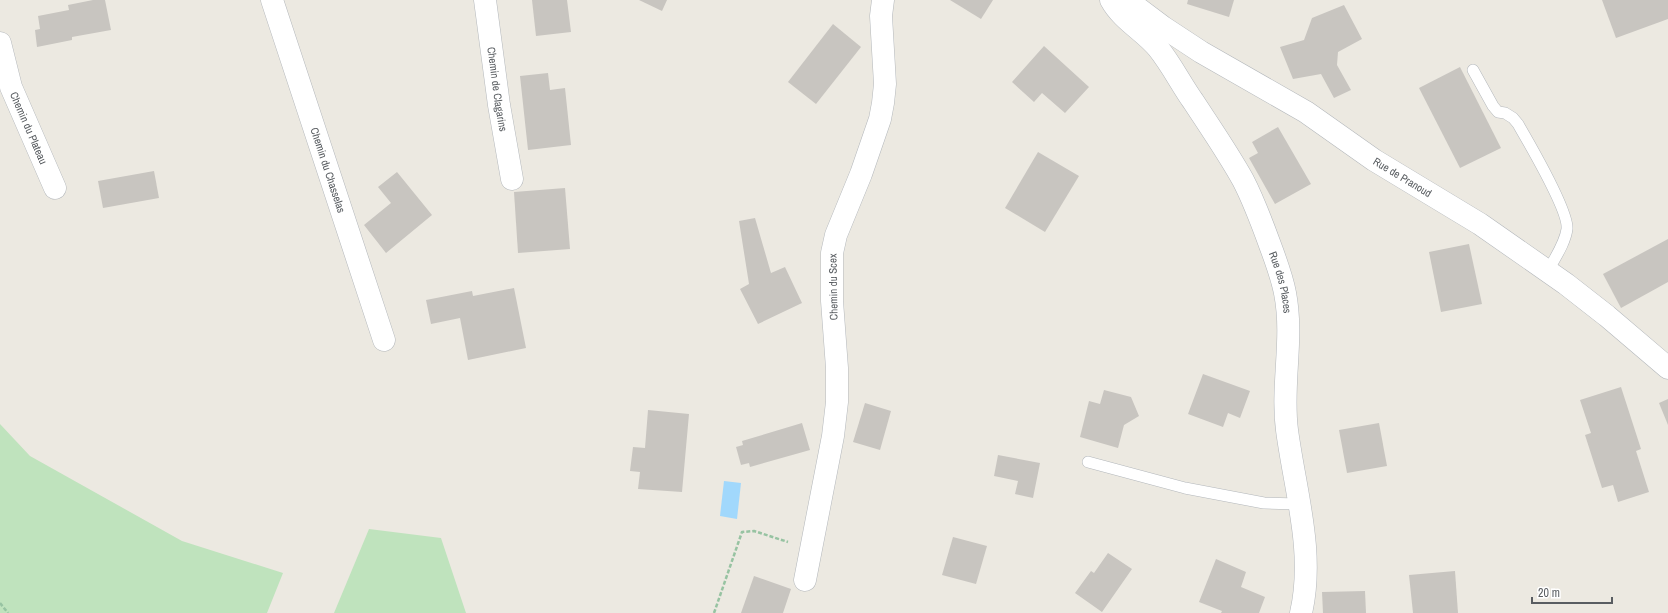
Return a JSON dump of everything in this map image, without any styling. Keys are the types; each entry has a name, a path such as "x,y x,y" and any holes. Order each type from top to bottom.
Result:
{"street":[{"name":"Chemin du Chasselas","path":"272,0 384,340"},
{"name":"Chemin de Clagarins","path":"485,0 498,97 512,179"},
{"name":"Chemin du Scex","path":"805,580 833,436 837,402 837,368 832,301 832,253 836,235 861,174 880,119 885,84 881,16 883,0"},
{"name":"Rue des Places","path":"1111,0 1122,15 1158,49 1229,157 1260,217 1277,265 1285,295 1288,333 1285,386 1286,416 1304,535 1307,574 1301,613"},
{"name":"Rue de Pranoud","path":"1127,0 1163,27 1195,48 1318,119 1374,160 1480,224 1548,271 1607,316 1668,368"},
{"name":"Chemin du Plateau","path":"0,43 10,87 55,188"}],"lane":[{"path":"1473,70 1492,106 1498,112 1505,113 1513,118 1518,124 1563,211 1567,222 1567,231 1548,271"},
{"path":"1088,462 1185,488 1264,503 1299,504"}],"path":[{"path":"714,613 738,548 742,532 754,531 786,541 812,546"},
{"path":"0,603 8,613"}],"green space":[{"path":"0,424 30,456 182,541 283,573 267,613 0,613"},
{"path":"369,529 441,538 466,613 334,613"}],"water":[{"path":"724,481 741,483 737,519 720,516"}],"building":[{"path":"93,0 105,0 111,30 72,37 72,40 37,47 35,30 40,29 38,16 69,10 68,5"},
{"path":"532,0 567,0 571,32 536,36"},
{"path":"639,0 667,0 662,11"},
{"path":"950,0 993,0 981,19"},
{"path":"1188,0 1234,0 1229,17 1187,4"},
{"path":"1602,0 1668,0 1668,19 1616,38"},
{"path":"1344,5 1362,39 1338,52 1337,65 1351,90 1334,98 1321,74 1293,79 1280,47 1304,40 1312,18"},
{"path":"833,24 861,47 816,104 788,82"},
{"path":"1044,46 1089,87 1065,113 1042,93 1034,102 1012,82"},
{"path":"1460,67 1501,148 1460,168 1419,88"},
{"path":"548,73 550,90 565,88 571,145 528,150 520,76"},
{"path":"1278,127 1311,184 1275,204 1249,158 1258,153 1252,142"},
{"path":"1038,152 1079,176 1045,232 1005,208"},
{"path":"154,171 159,198 103,208 98,181"},
{"path":"397,172 432,215 386,253 364,225 391,203 378,187"},
{"path":"565,188 570,249 518,253 514,192"},
{"path":"755,218 771,273 785,267 802,303 758,324 740,289 749,284 739,221"},
{"path":"1668,239 1668,282 1621,308 1603,274"},
{"path":"1469,244 1482,304 1441,312 1429,252"},
{"path":"514,288 526,348 468,360 460,318 431,324 426,300 472,291 473,296"},
{"path":"1203,374 1250,391 1240,418 1228,413 1223,427 1188,414"},
{"path":"1621,387 1641,449 1636,451 1649,492 1618,502 1613,485 1602,488 1585,435 1591,433 1580,400"},
{"path":"1104,390 1131,397 1139,416 1124,425 1118,448 1080,437 1089,401 1100,404"},
{"path":"1668,399 1668,425 1659,403"},
{"path":"865,403 891,411 880,450 853,442"},
{"path":"648,410 689,414 682,492 638,489 640,472 630,471 633,447 645,448"},
{"path":"802,423 810,450 750,467 749,463 741,465 736,447 743,445 742,441"},
{"path":"1379,423 1387,466 1347,473 1339,430"},
{"path":"998,455 1040,463 1033,498 1015,494 1018,481 994,476"},
{"path":"953,537 987,546 976,584 942,575"},
{"path":"1108,553 1132,569 1102,612 1075,593 1091,571 1094,573"},
{"path":"1216,559 1246,572 1241,587 1265,597 1259,613 1221,613 1222,611 1199,602"},
{"path":"1455,571 1458,613 1413,613 1409,575"},
{"path":"754,576 791,589 783,613 741,613"},
{"path":"1365,591 1366,613 1323,613 1322,592"}]}
